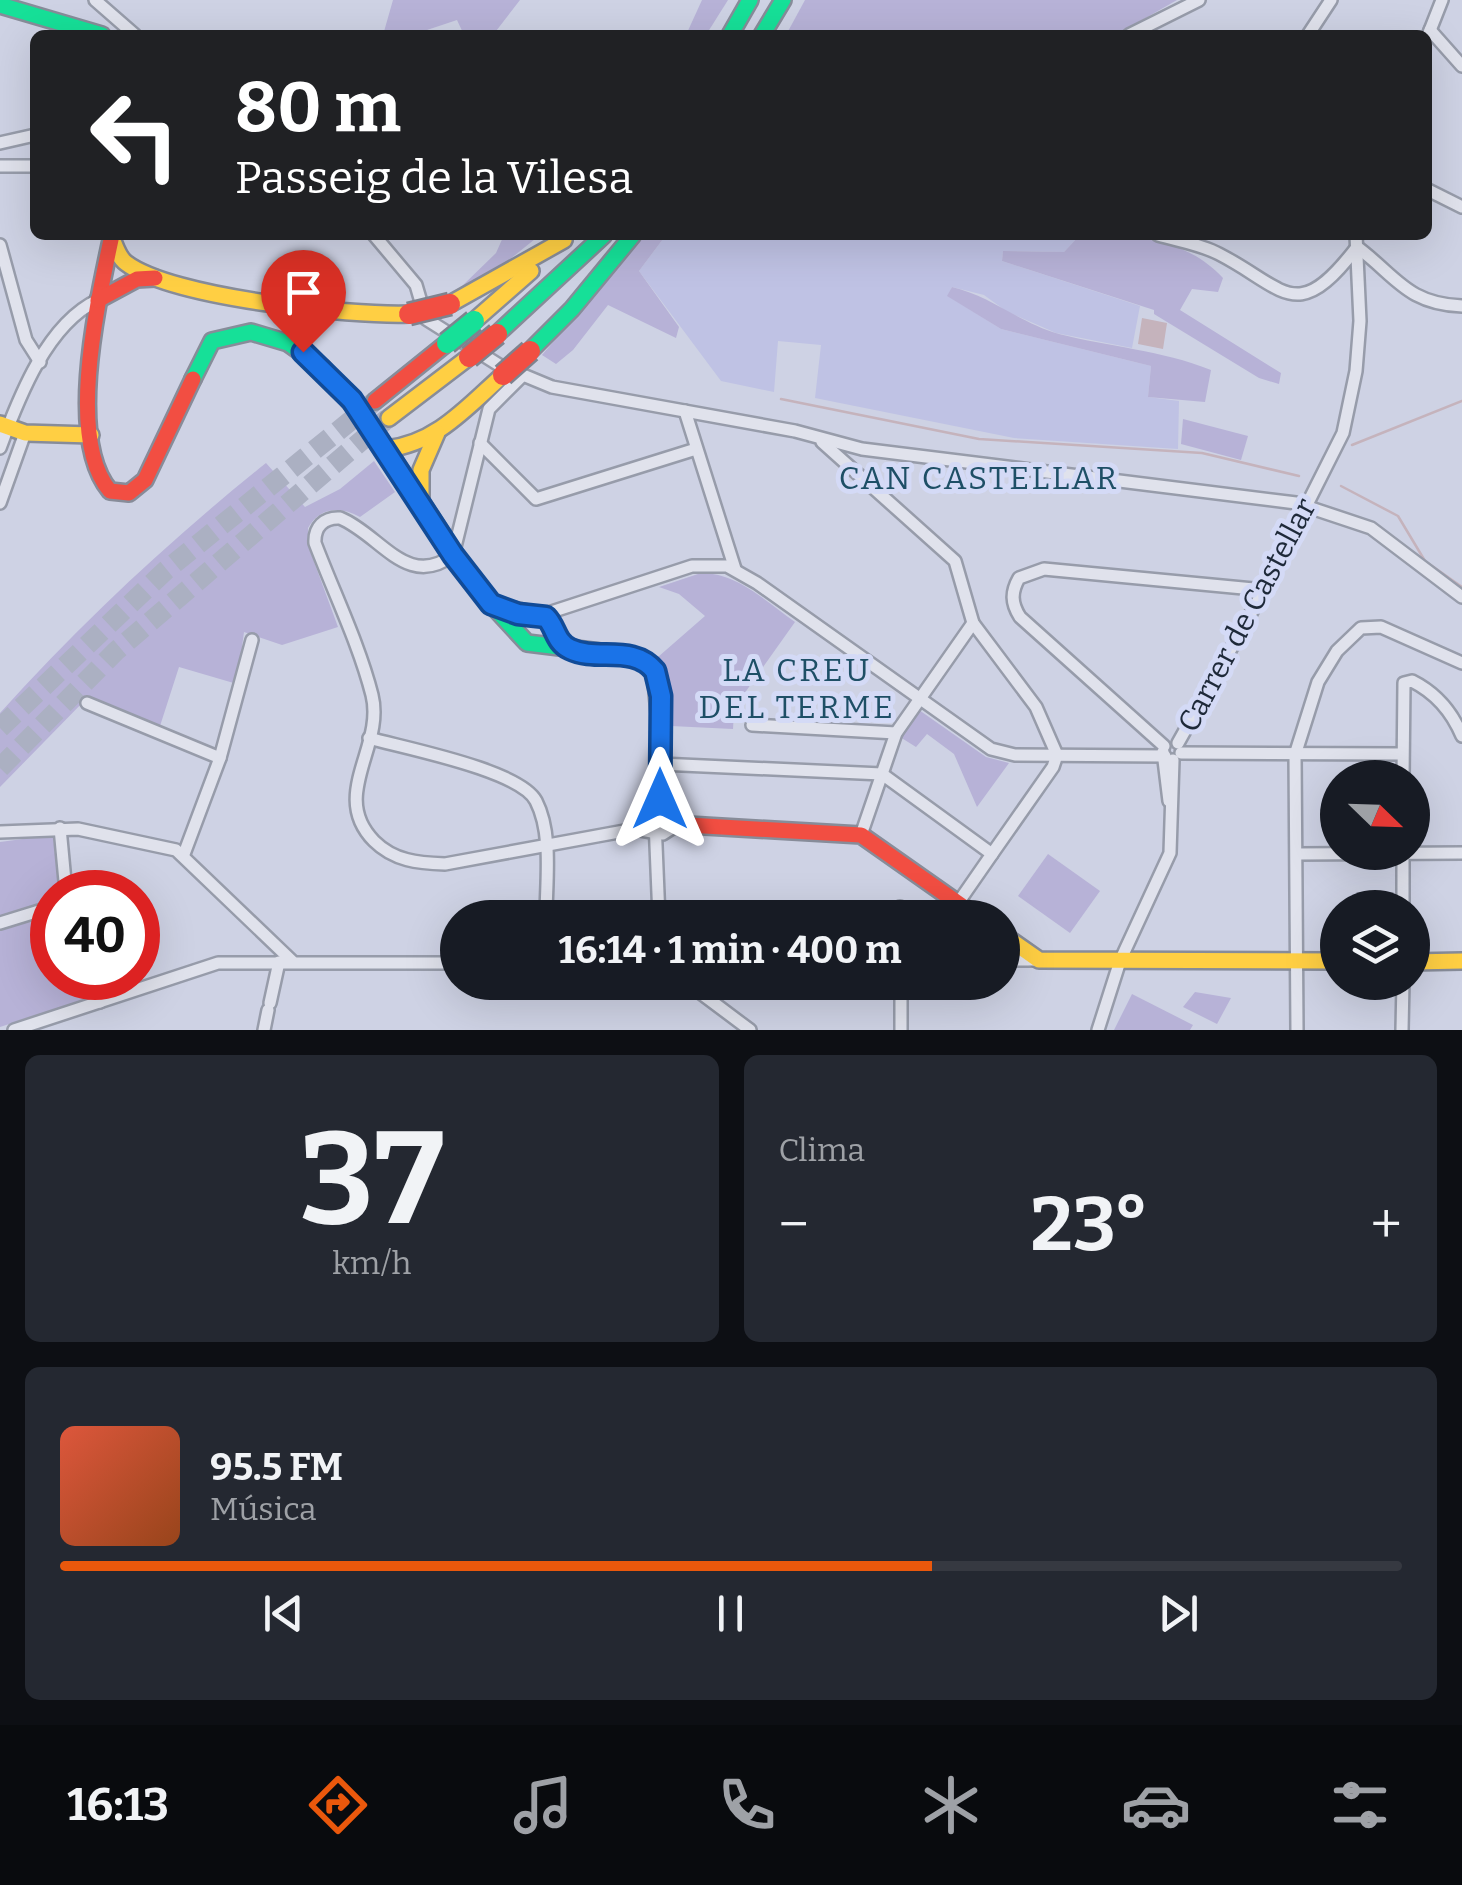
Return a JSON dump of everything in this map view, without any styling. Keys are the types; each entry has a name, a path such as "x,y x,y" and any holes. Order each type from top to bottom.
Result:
{"main road":[{"path":"733,30 750,0"},
{"path":"765,30 783,0"},
{"path":"0,5 85,30"},
{"path":"111,240 86,365 91,435 104,486 116,494 128,493 150,471 205,349 229,333 273,338 303,352 339,384 386,449 453,555 491,604 544,625 572,651 633,656 655,671 661,696 660,764 665,825 860,836 954,900"},
{"path":"114,240 124,262 157,278"},
{"path":"98,300 137,279 157,278 325,311 389,317 450,304 562,240"},
{"path":"375,401 474,321 564,240"},
{"path":"389,418 497,334 599,240"},
{"path":"386,449 408,449 513,375 629,240"},
{"path":"421,502 423,458 440,429"},
{"path":"8,433 91,435"},
{"path":"1020,947 1039,960 1320,961"},
{"path":"1430,962 1462,961"}],"street":[{"path":"95,0 129,30"},
{"path":"1139,30 1199,0"},
{"path":"1311,30 1331,0"},
{"path":"1430,30 1442,0"},
{"path":"1432,36 1462,66"},
{"path":"0,143 30,136"},
{"path":"0,166 30,166"},
{"path":"1432,192 1462,207"},
{"path":"378,240 416,285 426,319 513,375 552,387 795,431 821,441 1307,507 1372,528 1462,597"},
{"path":"1174,240 1216,253 1262,285 1284,293 1316,289 1338,270 1354,240"},
{"name":"Carrer de Castellar","path":"1098,1030 1120,960 1168,860 1171,752 1264,590 1341,439 1356,371 1360,321 1355,240"},
{"path":"1356,240 1402,289 1431,302 1462,306"},
{"path":"0,245 26,340 40,362"},
{"path":"0,503 8,433 40,362 68,318 98,300"},
{"path":"513,375 489,408 453,555 429,568 409,566 345,519 322,522 315,544 372,697 369,738 354,790 356,810 364,830 383,850 403,860 445,864 665,825 660,900"},
{"path":"685,411 735,569"},
{"path":"821,441 955,561 974,622 1036,707 1056,755"},
{"path":"480,443 536,499 696,450"},
{"path":"544,625 681,568 712,564 735,569 999,753 1402,754"},
{"path":"1171,752 1020,617 1013,606 1013,589 1019,578 1044,570 1264,590"},
{"path":"860,836 896,733 974,622"},
{"path":"1297,1030 1296,755 1318,682 1337,651 1361,628 1380,627 1462,664"},
{"path":"184,854 220,758 252,640"},
{"path":"1402,760 1404,683 1412,681 1430,691 1455,719 1462,736"},
{"path":"87,704 220,758"},
{"path":"752,725 896,733"},
{"path":"369,738 520,784 536,801 546,846 546,900"},
{"path":"960,900 1056,755"},
{"path":"660,764 882,774 992,854"},
{"path":"60,828 64,870"},
{"path":"0,832 60,828 184,854 286,962"},
{"path":"1430,853 1462,853"},
{"path":"1296,854 1320,854"},
{"path":"0,923 30,914"},
{"path":"1020,960 1039,960"},
{"path":"264,1030 286,962"},
{"path":"14,1030 218,963 440,963"},
{"path":"710,1000 750,1030"},
{"path":"901,1000 901,1030"},
{"path":"1402,1030 1403,1000"}],"shaded area":[{"path":"393,0 520,0 497,30 462,30 457,20 427,30 384,30"},
{"path":"702,0 728,0 709,30 688,30"},
{"path":"805,0 1177,0 1125,30 789,30"},
{"path":"502,240 534,240 494,272 458,290 496,253"},
{"path":"640,240 662,240 639,271 679,327 676,338 608,305 573,350 556,364 542,355"},
{"path":"662,240 1075,240 1064,252 1003,251 1002,261 1140,306 1132,348 1056,333 1006,311 984,295 952,287 948,296 1001,329 1151,366 1148,397 1179,401 1178,449 1014,438 815,398 821,345 778,341 774,392 721,381 639,271"},
{"path":"1075,240 1151,240 1192,254 1223,278 1218,292 1192,289 1180,310 1281,373 1279,384 1259,378 1154,314 1154,310 1002,261 1003,251 1064,252"},
{"path":"952,287 1059,334 1154,353 1211,370 1205,402 1148,397 1151,366 1001,329 947,296"},
{"path":"1142,318 1167,323 1163,349 1138,344"},
{"path":"1183,419 1248,436 1241,460 1181,444"},
{"path":"374,461 395,492 360,517 345,511 324,512 308,528 309,548 338,627 282,645 244,632 237,684 179,667 160,726 88,697 0,787 0,713 95,614 195,522 266,463 305,507 340,489"},
{"path":"701,573 739,583 795,622 744,694 743,713 734,712 733,729 671,726 671,686 658,657 705,616 679,594 659,587"},
{"path":"919,710 986,757 1009,763 977,807 954,754 927,734 916,747 900,737"},
{"path":"53,835 57,870 30,870 30,1000 84,1000 0,1027 0,842"},
{"path":"1048,854 1100,891 1070,933 1018,896"},
{"path":"1195,992 1231,998 1217,1024 1183,1007"},
{"path":"1132,994 1193,1025 1190,1030 1114,1030"}],"waterway":[{"path":"781,399 979,439 1202,453 1299,476"},
{"path":"1352,445 1462,401"},
{"path":"1341,486 1398,516 1425,561 1462,587"}],"tunnel":[{"path":"0,728 165,571 375,401"},
{"path":"0,768 116,651 388,418"}],"traffic: fast":[{"path":"733,30 750,0"},
{"path":"765,30 783,0"},
{"path":"0,5 85,30"},
{"path":"497,334 599,240"},
{"path":"530,351 572,309 629,240"},
{"path":"447,343 474,321"},
{"path":"193,379 212,341 251,332 288,343 323,368 385,446 479,591 527,643 633,656 655,671 660,724"}],"traffic: slow":[{"path":"113,240 126,263 181,286 305,308 409,314"},
{"path":"450,304 564,240"},
{"path":"474,321 531,271"},
{"path":"389,418 469,357"},
{"path":"386,449 436,432 503,375"},
{"path":"0,424 25,433 91,435"},
{"path":"421,502 421,470 437,433"},
{"path":"1020,947 1039,960 1320,961"},
{"path":"1430,962 1462,961"}],"traffic: jam":[{"path":"111,240 94,329 87,403 97,467 110,491 129,493 145,480 193,379"},
{"path":"98,300 137,279 155,278"},
{"path":"409,314 450,304"},
{"path":"469,357 497,334"},
{"path":"375,401 447,343"},
{"path":"503,375 530,351"},
{"path":"498,607 547,617 554,634 569,648"},
{"path":"660,724 663,793 676,816 688,825 861,835 953,900"}],"district":[{"name":"CAN CASTELLAR","path":"979,478"},
{"name":"LA CREU DEL TERME","path":"797,688"}],"route":[{"path":"303,352 352,400 453,555 491,604 518,614 546,617 553,624 554,634 572,651 633,656 655,671 661,696 660,799"}]}
